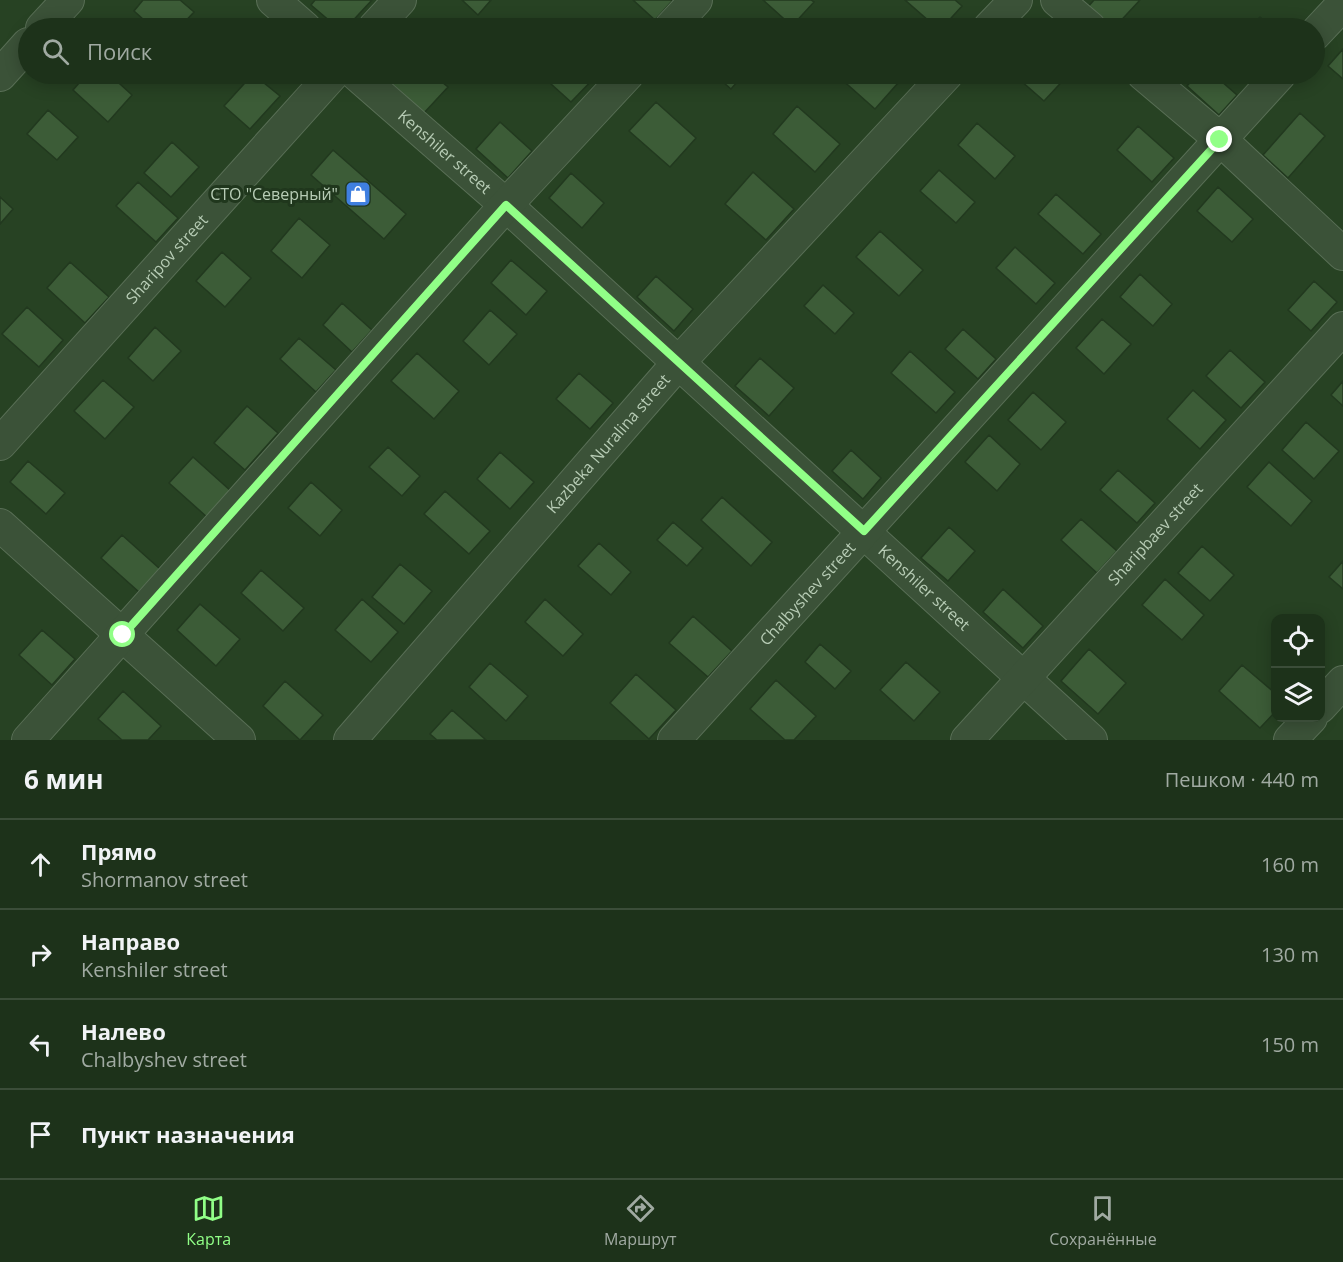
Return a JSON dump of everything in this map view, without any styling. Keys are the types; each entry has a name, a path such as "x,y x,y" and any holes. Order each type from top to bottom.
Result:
{"street":[{"path":"51,18 68,0"},
{"path":"273,0 294,18"},
{"path":"383,18 400,0"},
{"path":"679,18 696,0"},
{"path":"999,18 1016,0"},
{"path":"1057,0 1078,18"},
{"path":"1325,23 1343,4"},
{"path":"0,75 18,55"},
{"name":"Sharipov street","path":"0,444 324,84"},
{"name":"Kenshiler street","path":"367,84 506,205 1091,740"},
{"path":"28,740 506,205 619,84"},
{"name":"Kazbeka Nuralina street","path":"350,740 679,362 938,84"},
{"path":"1155,84 1220,140 1343,254"},
{"name":"Chalbyshev street","path":"674,740 1271,84"},
{"name":"Sharipbaev street","path":"967,740 1343,328"},
{"path":"0,525 239,740"},
{"path":"1325,702 1343,682"},
{"path":"1290,740 1306,722"}],"building":[{"path":"143,0 180,0 194,12 188,18 142,18 134,11"},
{"path":"315,0 372,0 355,18 326,18 311,5"},
{"path":"462,0 491,0 478,15"},
{"path":"633,0 673,0 657,18 653,18"},
{"path":"763,0 811,0 814,2 799,18 783,18"},
{"path":"905,0 955,0 962,6 951,18 926,18"},
{"path":"1094,0 1140,0 1123,18 1098,18 1087,8"},
{"path":"1343,49 1343,79 1328,66"},
{"path":"78,84 120,84 132,95 108,122 73,90"},
{"path":"244,84 265,84 280,96 250,129 224,106"},
{"path":"387,84 444,84 448,87 423,114"},
{"path":"551,84 588,84 571,102"},
{"path":"725,84 735,84 731,89"},
{"path":"847,84 897,84 875,109"},
{"path":"1025,84 1060,84 1044,101"},
{"path":"1189,84 1224,84 1237,95 1219,115 1187,86"},
{"path":"656,102 696,138 670,167 629,131"},
{"path":"797,106 840,144 815,172 773,134"},
{"path":"48,110 78,137 57,160 27,134"},
{"path":"1300,113 1325,136 1288,178 1263,155"},
{"path":"500,122 532,151 508,178 476,149"},
{"path":"977,123 1015,156 995,179 958,145"},
{"path":"1138,126 1174,158 1152,182 1117,150"},
{"path":"172,142 199,167 171,197 144,173"},
{"name":"СТО \"Северный\"","path":"333,150 406,214 384,239 311,175"},
{"path":"939,170 975,202 956,223 920,191"},
{"path":"753,172 794,209 766,240 725,204"},
{"path":"571,173 604,203 582,228 549,198"},
{"path":"138,182 178,218 156,242 116,206"},
{"path":"1218,187 1253,219 1232,242 1197,211"},
{"path":"1056,194 1101,234 1083,254 1038,214"},
{"path":"0,197 13,209 0,224"},
{"path":"299,218 330,245 302,278 271,251"},
{"path":"880,231 923,270 899,296 856,257"},
{"path":"1015,247 1055,283 1036,304 996,268"},
{"path":"222,252 251,278 225,307 196,281"},
{"path":"511,260 547,291 526,315 491,283"},
{"path":"70,262 109,297 85,323 47,288"},
{"path":"1140,274 1172,304 1153,326 1120,297"},
{"path":"656,276 693,309 674,331 637,297"},
{"path":"1314,281 1337,302 1311,331 1288,310"},
{"path":"823,285 854,313 835,334 804,306"},
{"path":"342,303 372,330 352,352 323,325"},
{"path":"27,307 63,340 39,367 2,334"},
{"path":"490,310 517,334 489,365 463,341"},
{"path":"1102,319 1131,344 1104,374 1076,348"},
{"path":"155,327 181,351 153,381 128,358"},
{"path":"963,329 996,359 978,379 945,349"},
{"path":"299,338 336,370 316,392 280,359"},
{"path":"1230,350 1265,382 1241,408 1206,376"},
{"path":"910,351 955,392 936,413 891,373"},
{"path":"417,353 459,391 434,419 391,381"},
{"path":"760,358 794,388 769,416 735,386"},
{"path":"579,373 613,403 590,429 556,399"},
{"path":"103,380 134,407 105,439 74,411"},
{"path":"1343,381 1343,406 1331,395"},
{"path":"1193,390 1226,420 1200,449 1167,419"},
{"path":"1033,392 1066,422 1041,450 1008,420"},
{"path":"247,406 278,433 245,470 214,443"},
{"path":"1306,422 1339,451 1314,479 1282,450"},
{"path":"989,435 1020,464 997,491 965,462"},
{"path":"388,447 420,476 402,496 369,467"},
{"path":"851,450 881,478 863,499 832,471"},
{"path":"500,452 534,482 510,509 477,479"},
{"path":"193,457 232,492 208,518 169,483"},
{"path":"28,461 65,493 46,514 10,482"},
{"path":"1269,462 1312,501 1291,526 1247,487"},
{"path":"1118,470 1155,503 1137,523 1100,490"},
{"path":"311,482 342,510 320,536 288,508"},
{"path":"445,491 490,531 469,554 424,514"},
{"path":"722,497 772,542 751,566 701,520"},
{"path":"1081,519 1117,551 1097,573 1061,540"},
{"path":"673,522 703,548 687,566 657,540"},
{"path":"949,527 975,551 948,581 921,558"},
{"path":"122,535 160,569 139,592 101,558"},
{"path":"599,543 631,572 611,595 578,566"},
{"path":"1202,546 1234,575 1210,601 1178,573"},
{"path":"1343,561 1343,589 1329,577"},
{"path":"400,564 432,591 404,624 372,597"},
{"path":"261,570 304,608 283,631 241,593"},
{"path":"1165,579 1204,615 1182,640 1142,605"},
{"path":"1003,589 1043,626 1023,648 983,612"},
{"path":"362,599 398,632 371,662 335,630"},
{"path":"545,599 583,634 563,656 525,622"},
{"path":"200,604 240,639 216,666 177,630"},
{"path":"693,616 732,651 708,677 669,643"},
{"path":"42,630 75,659 52,685 19,655"},
{"path":"820,644 851,671 835,689 805,662"},
{"path":"1089,649 1126,683 1098,714 1061,681"},
{"path":"906,662 940,692 914,721 880,690"},
{"path":"490,663 528,696 506,721 469,687"},
{"path":"1242,665 1271,690 1271,716 1260,728 1219,691"},
{"path":"636,674 676,710 649,739 610,703"},
{"path":"776,680 816,716 794,740 785,740 750,709"},
{"path":"285,681 323,715 300,740 263,706"},
{"path":"123,691 161,726 148,740 122,740 98,719"},
{"path":"452,710 486,740 437,740 430,734"}],"place":[{"name":"СТО \"Северный\"","path":"358,194"}],"route":[{"path":"123,635 506,205 864,531 1220,140"}]}
